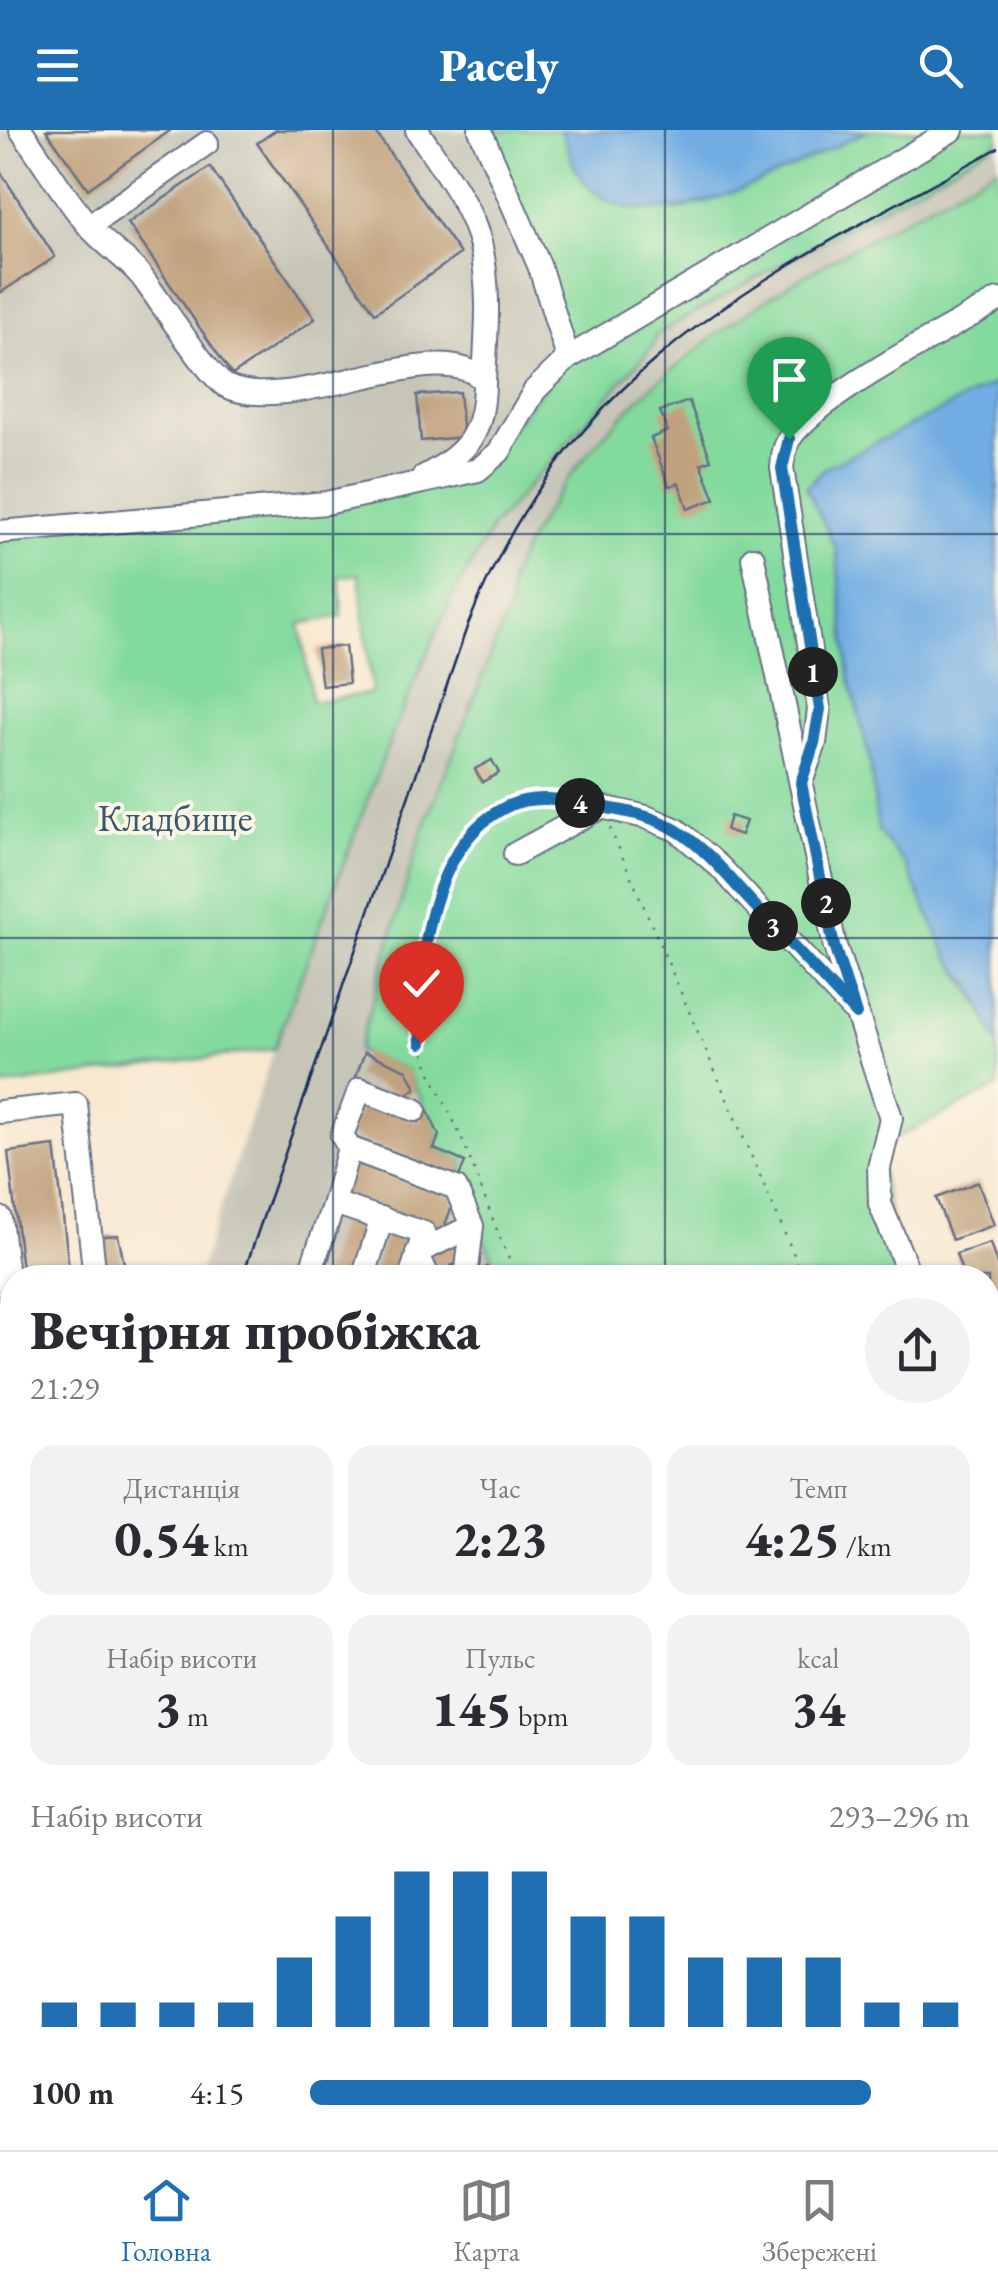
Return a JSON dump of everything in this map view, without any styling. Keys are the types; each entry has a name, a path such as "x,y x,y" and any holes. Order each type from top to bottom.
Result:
{"street":[{"path":"21,130 89,226 138,272 224,386 257,393 374,377 440,363 472,367 484,381"},
{"path":"402,488 438,469 474,439 484,414 488,302 481,244 453,186 417,130"},
{"path":"480,130 539,265 568,358"},
{"path":"0,532 326,503 478,470 500,452 535,390 568,358 952,130"},
{"path":"89,226 207,143"},
{"path":"801,783 820,709 782,468 784,452 809,418 894,360 998,300"},
{"path":"753,558 834,946 890,1118 879,1168 880,1204 906,1265"},
{"path":"515,854 600,807 646,817 677,830 720,867 856,1014"},
{"path":"416,1110 360,1089 342,1135 349,1148 456,1188 472,1226 468,1265"},
{"path":"0,1112 76,1104 94,1265"},
{"path":"313,1265 349,1148"},
{"path":"334,1203 424,1232 414,1265"},
{"path":"0,1218 6,1265"},
{"path":"367,1265 382,1218"},
{"path":"417,1253 472,1226"},
{"path":"417,1253 423,1265"}],"path":[{"path":"513,1265 421,1043 418,984 432,911 449,866 480,830 508,806 549,798 600,807 798,1265"}],"shaded area":[{"path":"0,130 480,130 568,358 499,452 441,480 0,532"},
{"path":"998,142 998,167 745,311 680,358 614,422 562,484 526,545 507,589 510,606 419,840 358,1050 407,1070 439,1135 465,1162 477,1216 495,1265 201,1265 274,1049 393,732 449,603 493,526 657,334"}],"green space":[{"name":"Кладбище","path":"480,130 560,130 675,211 710,201 869,130 998,130 998,142 657,334 652,347 493,526 449,603 393,732 274,1049 0,1086 0,532 326,503 477,470 568,358","holes":["359,574 372,693 312,702 300,624 342,616 339,577"]},
{"path":"998,167 998,382 825,468 807,487 836,548 849,674 870,761 878,831 906,865 947,954 989,1020 998,1044 998,1087 876,1148 900,1265 495,1265 459,1177 465,1162 434,1149 439,1135 407,1070 358,1051 419,840 510,606 510,584 517,562 582,460 631,406 685,358 744,315 869,238"}],"water":[{"path":"560,130 869,130 803,163 719,197 677,208 638,209 604,199 578,173"},
{"path":"998,382 998,1044 973,989 947,954 906,865 878,831 870,761 849,674 836,548 806,487 825,468"}],"building":[{"path":"46,130 171,130 88,189"},
{"path":"276,130 374,130 460,254 375,313 257,143"},
{"path":"210,167 315,319 232,375 128,223"},
{"path":"0,171 55,257 0,293"},
{"path":"459,392 463,437 421,441 417,395"},
{"path":"689,401 711,460 701,464 715,499 688,509 679,483 669,486 651,438 668,431 660,411"},
{"path":"345,646 349,683 322,686 317,649"},
{"path":"492,760 499,773 482,782 475,769"},
{"path":"730,816 746,821 741,835 726,830"},
{"path":"365,1052 407,1070 416,1088 404,1097 356,1076"},
{"path":"361,1100 418,1122 425,1105 439,1135 434,1149 465,1162 459,1177 348,1135"},
{"path":"55,1146 69,1265 21,1265 8,1152"},
{"path":"351,1161 455,1198 442,1233 339,1196"},
{"path":"978,1182 994,1225 952,1240 936,1198"},
{"path":"342,1214 369,1223 356,1265 327,1265"},
{"path":"388,1228 415,1237 405,1265 376,1265"},
{"path":"118,1235 124,1265 95,1265 92,1237"},
{"path":"454,1240 464,1260 453,1265 434,1265 428,1252"},
{"path":"990,1243 997,1265 960,1265 956,1254"}],"tram line":[{"path":"246,1265 467,627 511,535 562,458 620,392 684,336 755,286 831,240 998,148"}],"route":[{"path":"421,1043 418,984 432,911 449,866 480,830 508,806 549,798 614,808 677,830 720,867 856,1014 834,946 801,783 820,709 782,468 789,439"}]}
